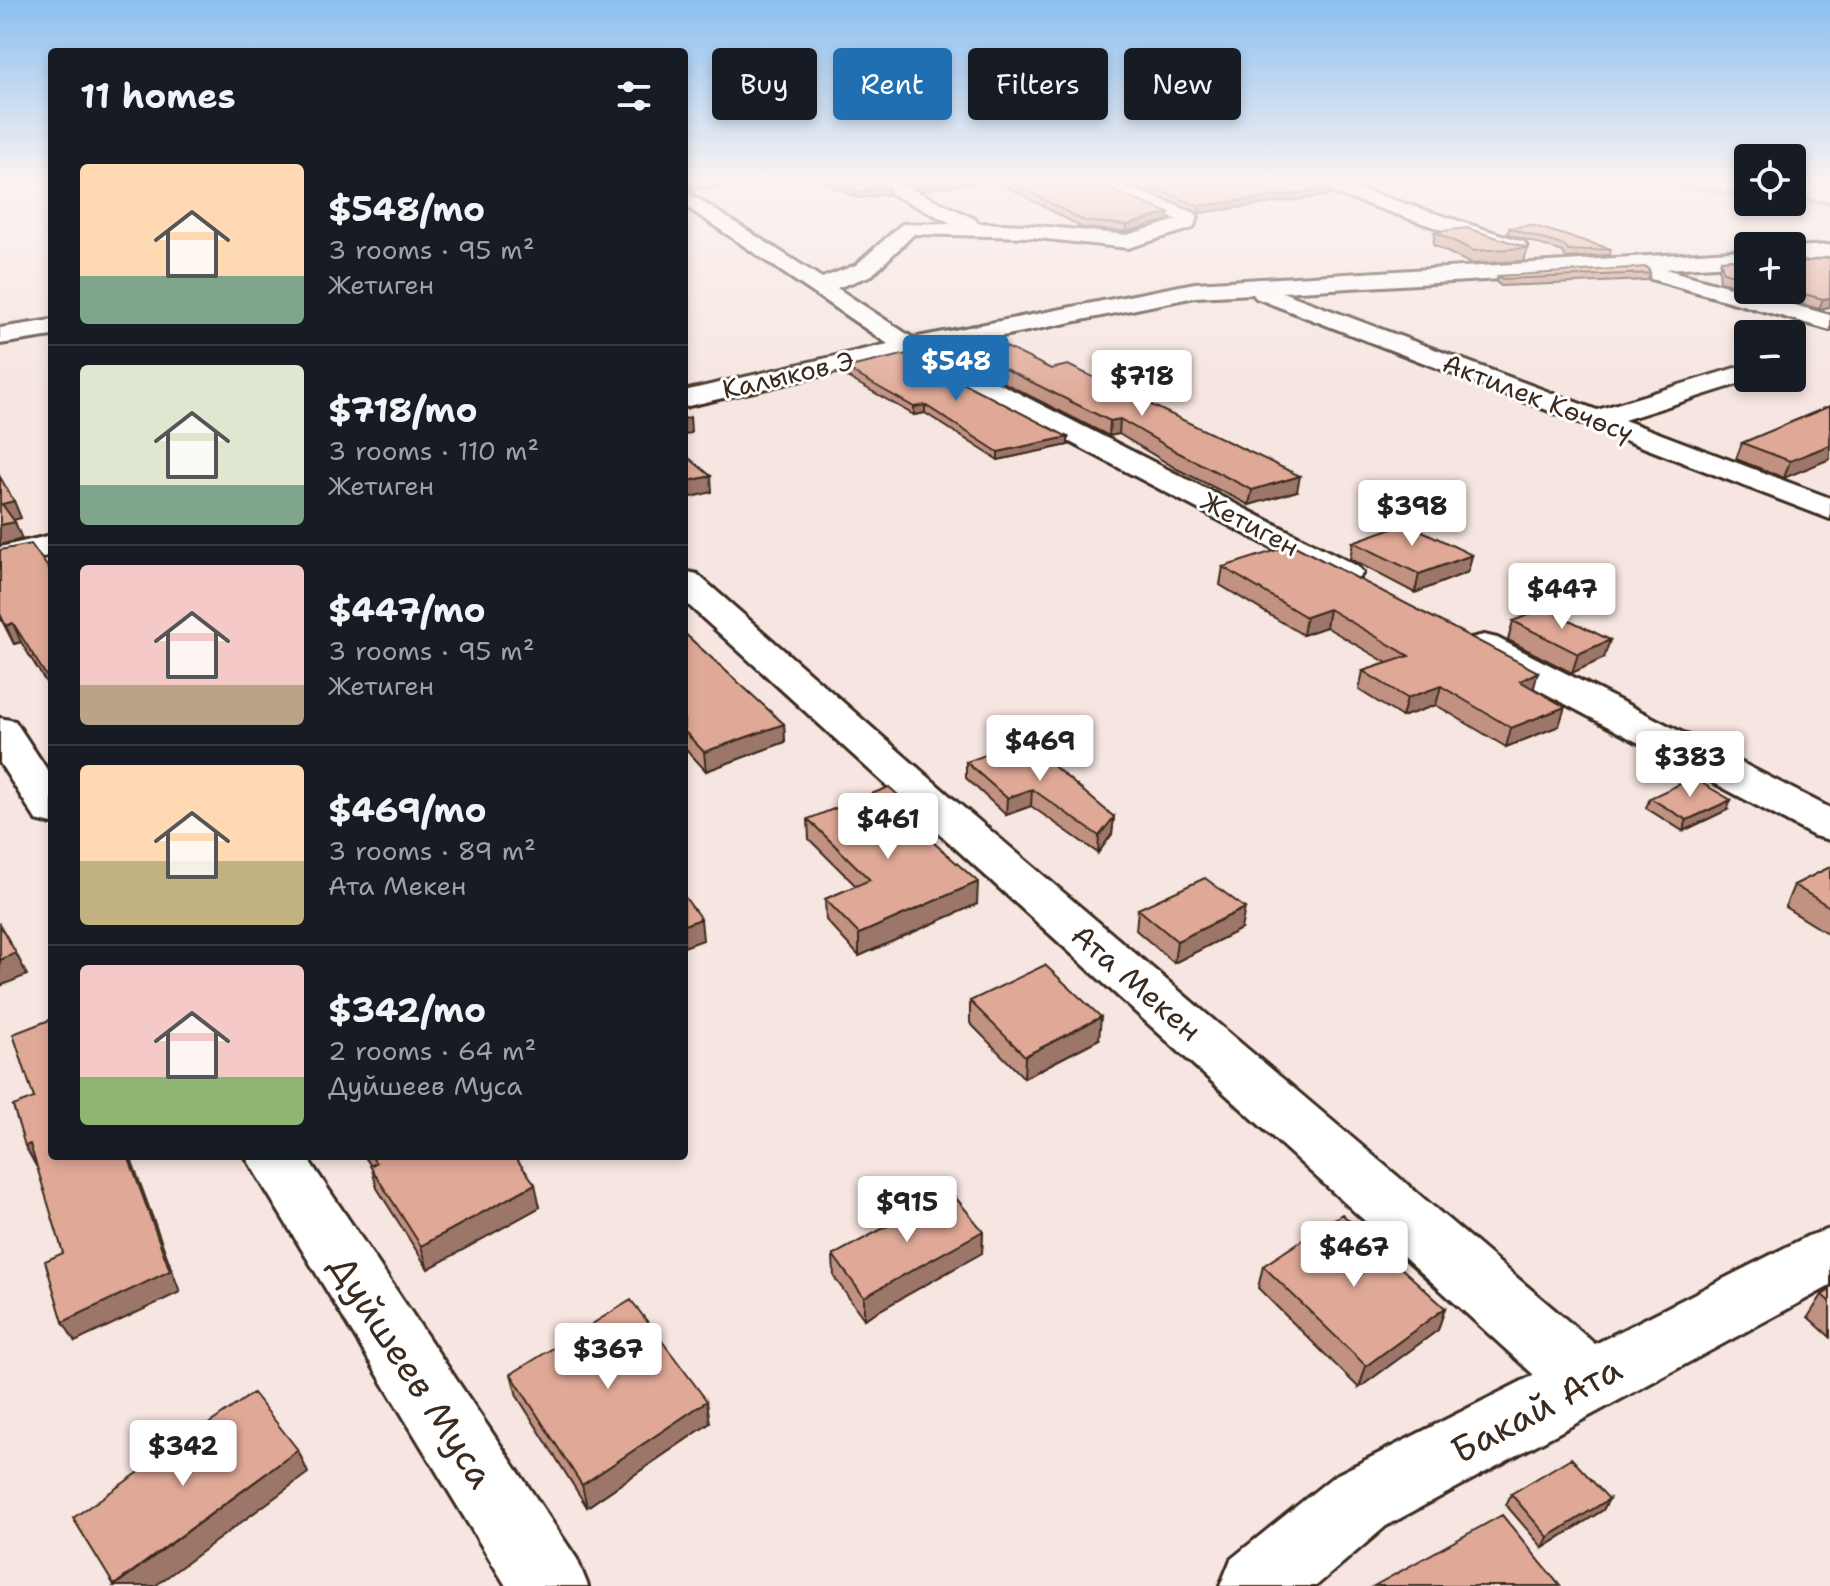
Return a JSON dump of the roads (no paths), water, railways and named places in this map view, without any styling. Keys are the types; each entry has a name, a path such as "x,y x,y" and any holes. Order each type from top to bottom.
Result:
{"street":[{"name":"Жетиген","path":"772,255 909,347 1377,590"},
{"path":"820,287 864,270 880,255"},
{"path":"1540,255 1576,267"},
{"name":"Калыков Э","path":"688,398 909,347 1195,290 1734,258"},
{"path":"1626,264 1830,323"},
{"name":"Актилек Көчөсү","path":"1246,287 1830,509"},
{"path":"0,336 48,329"},
{"path":"1596,420 1734,376"},
{"path":"0,557 48,546"},
{"name":"Ата Мекен","path":"688,586 1589,1381"},
{"path":"1462,635 1830,826"},
{"path":"0,730 48,805"},
{"name":"Дуйшеев Муса","path":"277,1160 550,1586"},
{"name":"Бакай Ата","path":"1258,1586 1360,1501 1830,1255"}]}
